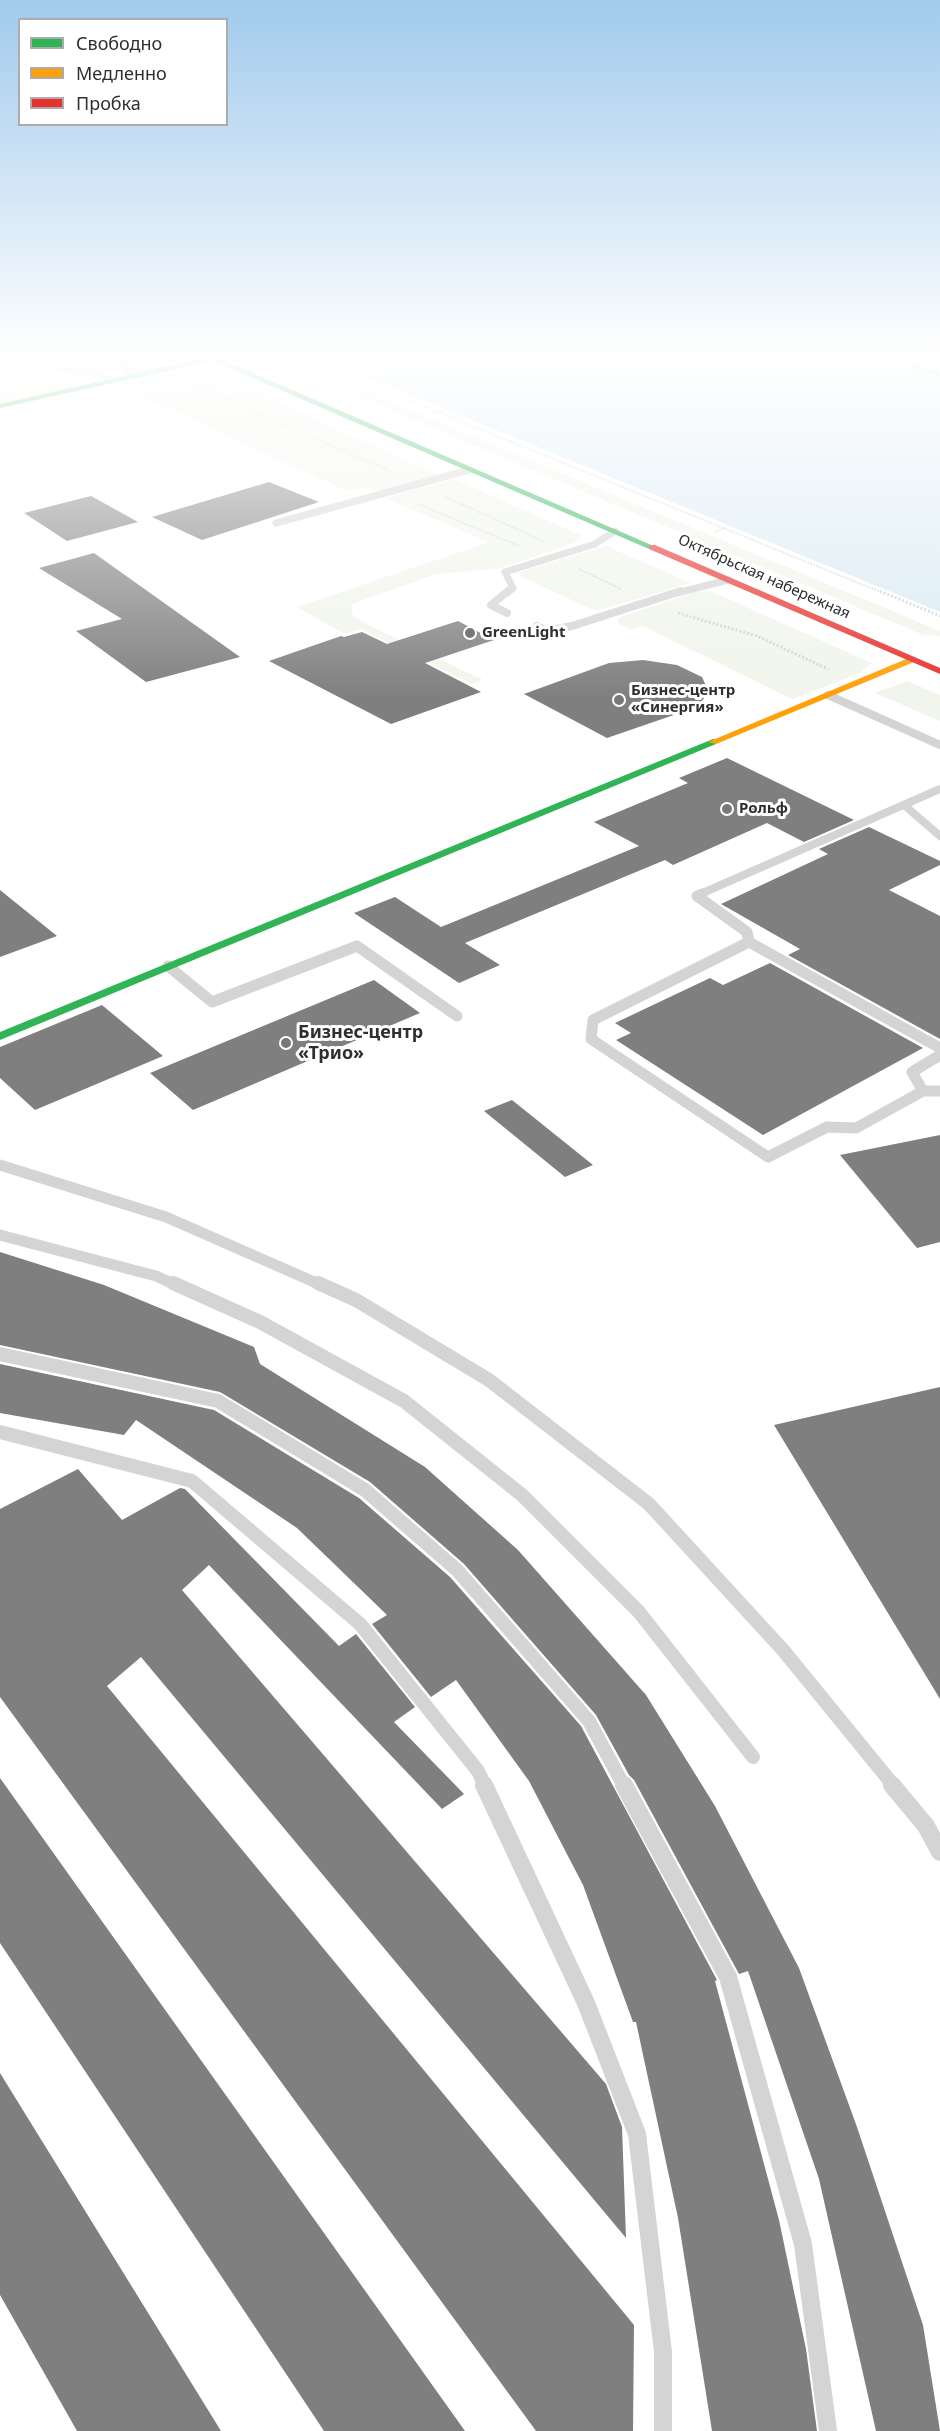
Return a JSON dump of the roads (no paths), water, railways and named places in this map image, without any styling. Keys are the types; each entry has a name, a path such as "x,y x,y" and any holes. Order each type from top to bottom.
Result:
{"main road":[{"name":"Октябрьская набережная","path":"470,470 940,671"},
{"name":"Октябрьская набережная","path":"504,470 870,625"},
{"path":"0,1036 911,660"}],"lane":[{"path":"276,523 467,470"},
{"path":"507,613 491,605 513,588 505,572 595,544 615,531"},
{"path":"537,626 547,631 572,626 702,585 729,580"},
{"path":"828,695 940,745"},
{"path":"940,789 697,896 747,932 749,942 940,1048"},
{"path":"904,805 940,837"},
{"path":"749,942 593,1020 591,1039 768,1157 827,1127 856,1128 922,1091 940,1090"},
{"path":"168,966 212,1002 357,946 457,1016"},
{"path":"922,1091 912,1072 940,1055"},
{"path":"0,1166 166,1217 346,1295 489,1380 649,1504 783,1650 926,1826 940,1852"},
{"path":"0,1235 156,1276 260,1322 404,1401 522,1496 639,1612 753,1757"},
{"path":"0,1354 218,1401 365,1490 457,1570 589,1721 728,1977 803,2244 828,2431"},
{"path":"0,1432 192,1480 360,1624 478,1771 586,2002 637,2134 663,2352 663,2431"}],"place":[{"name":"GreenLight","path":"470,633"},
{"name":"Бизнес-центр «Синергия»","path":"619,700"},
{"name":"Рольф","path":"727,809"},
{"name":"Бизнес-центр «Трио»","path":"286,1043"}]}
